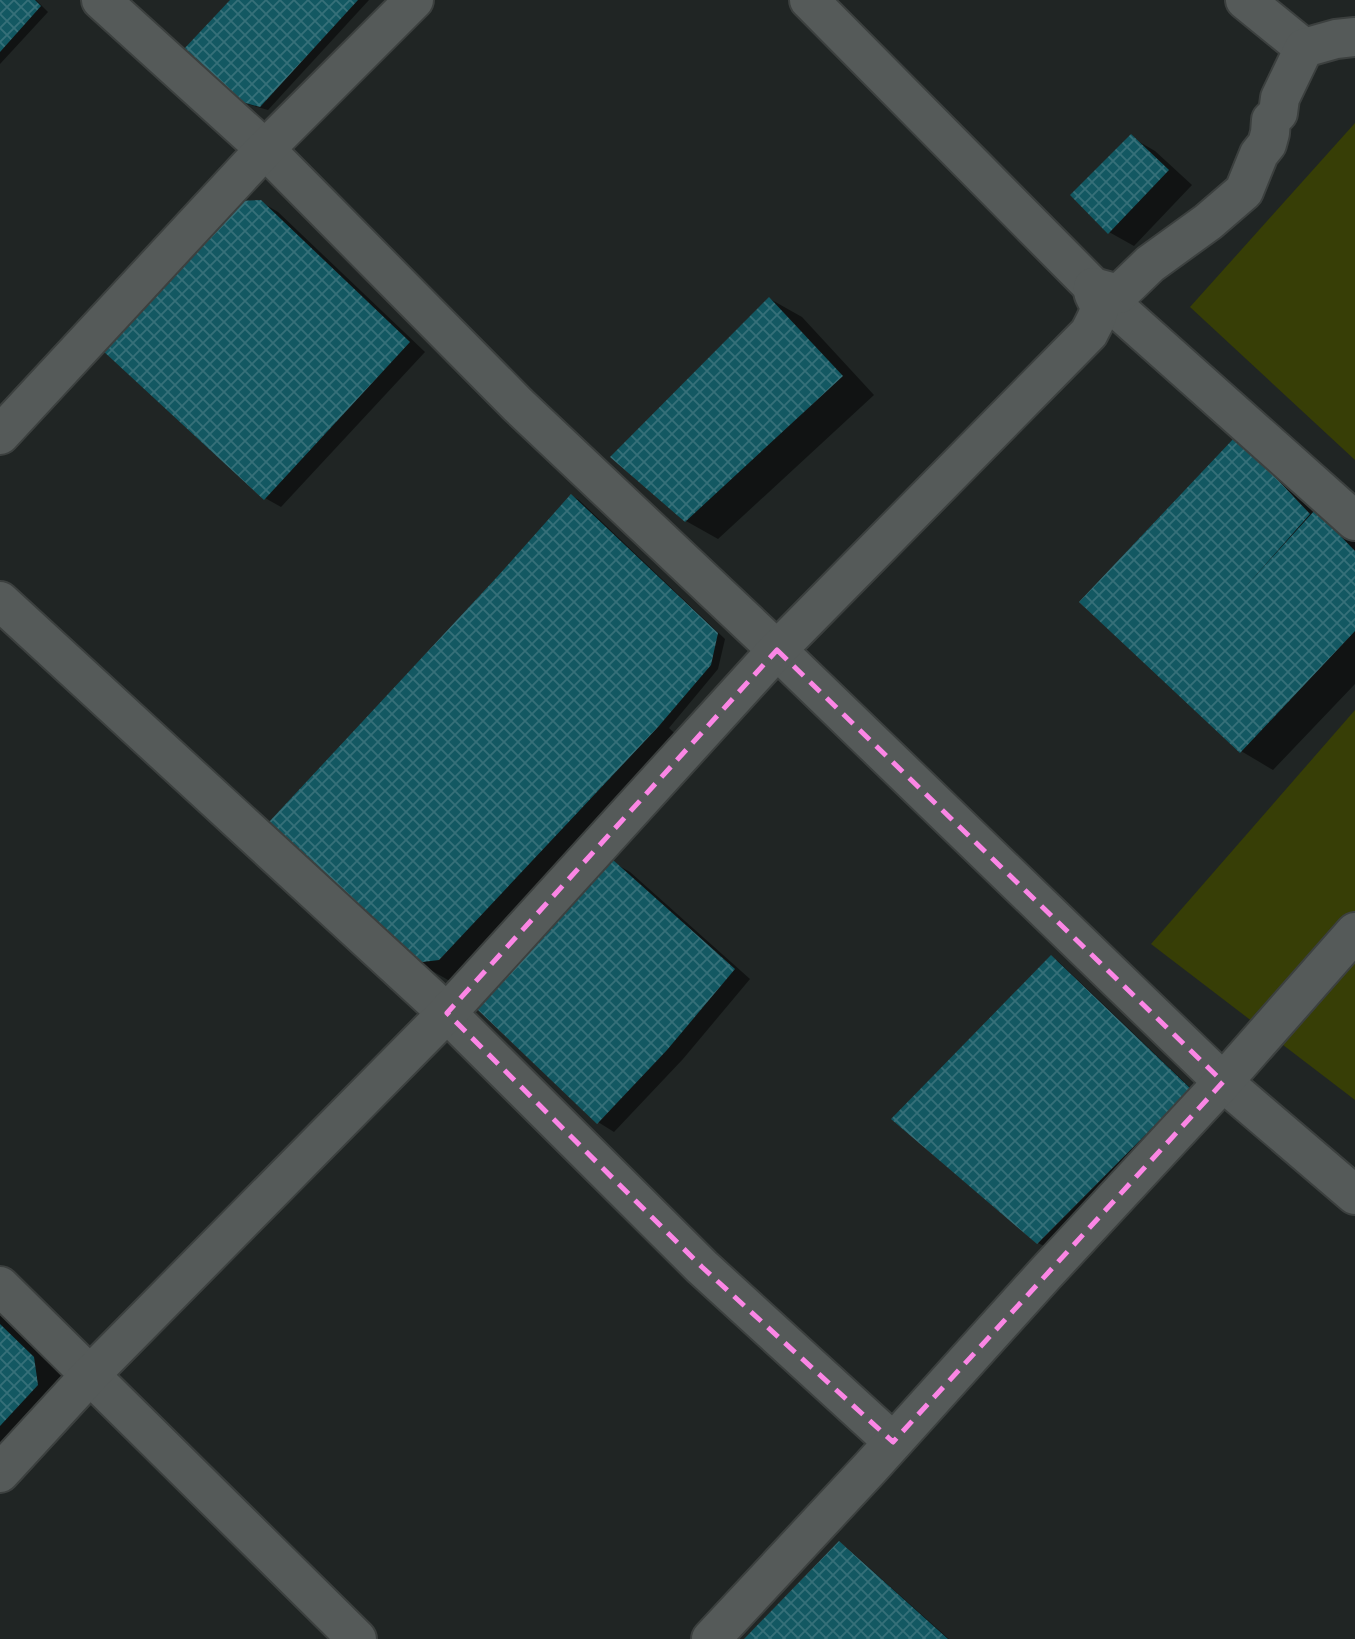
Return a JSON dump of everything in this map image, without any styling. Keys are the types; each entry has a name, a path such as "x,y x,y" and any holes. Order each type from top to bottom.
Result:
{"street":[{"path":"101,0 265,149 518,405 777,650 1223,1082 1355,1195"},
{"path":"0,435 265,149 414,0"},
{"path":"809,0 1093,287 1355,521"},
{"path":"1245,0 1304,48"},
{"path":"1093,287 1119,294 1150,264 1208,222 1244,191 1259,154 1267,144 1271,120 1278,113 1280,98 1304,48 1355,37"},
{"path":"0,1474 90,1375 447,1013 777,650 1089,333 1098,314 1098,303 1092,294 1093,287"},
{"path":"0,601 447,1013 702,1267 893,1442"},
{"path":"711,1639 1223,1082 1355,932"},
{"path":"0,1286 357,1639"}],"highlighted area":[{"path":"777,650 1223,1082 893,1442 702,1267 447,1013"}],"green space":[{"path":"1355,123 1355,460 1190,307"},
{"path":"1355,710 1355,1100 1151,944"}],"building":[{"path":"0,0 35,0 41,6 0,52"},
{"path":"230,0 358,0 260,107 235,100 184,49"},
{"path":"1131,134 1169,170 1108,234 1070,195"},
{"path":"261,200 410,342 264,500 101,349 238,201"},
{"path":"769,297 843,376 685,522 610,457"},
{"path":"1236,436 1310,514 1240,593 1315,510 1355,551 1355,631 1240,753 1079,602"},
{"path":"571,494 718,633 711,665 658,727 439,960 414,963 269,822"},
{"path":"613,860 735,969 667,1050 597,1124 477,1009"},
{"path":"1051,955 1191,1089 1037,1244 891,1119"},
{"path":"0,1324 34,1357 38,1385 0,1426"},
{"path":"839,1541 948,1639 744,1639"}]}
